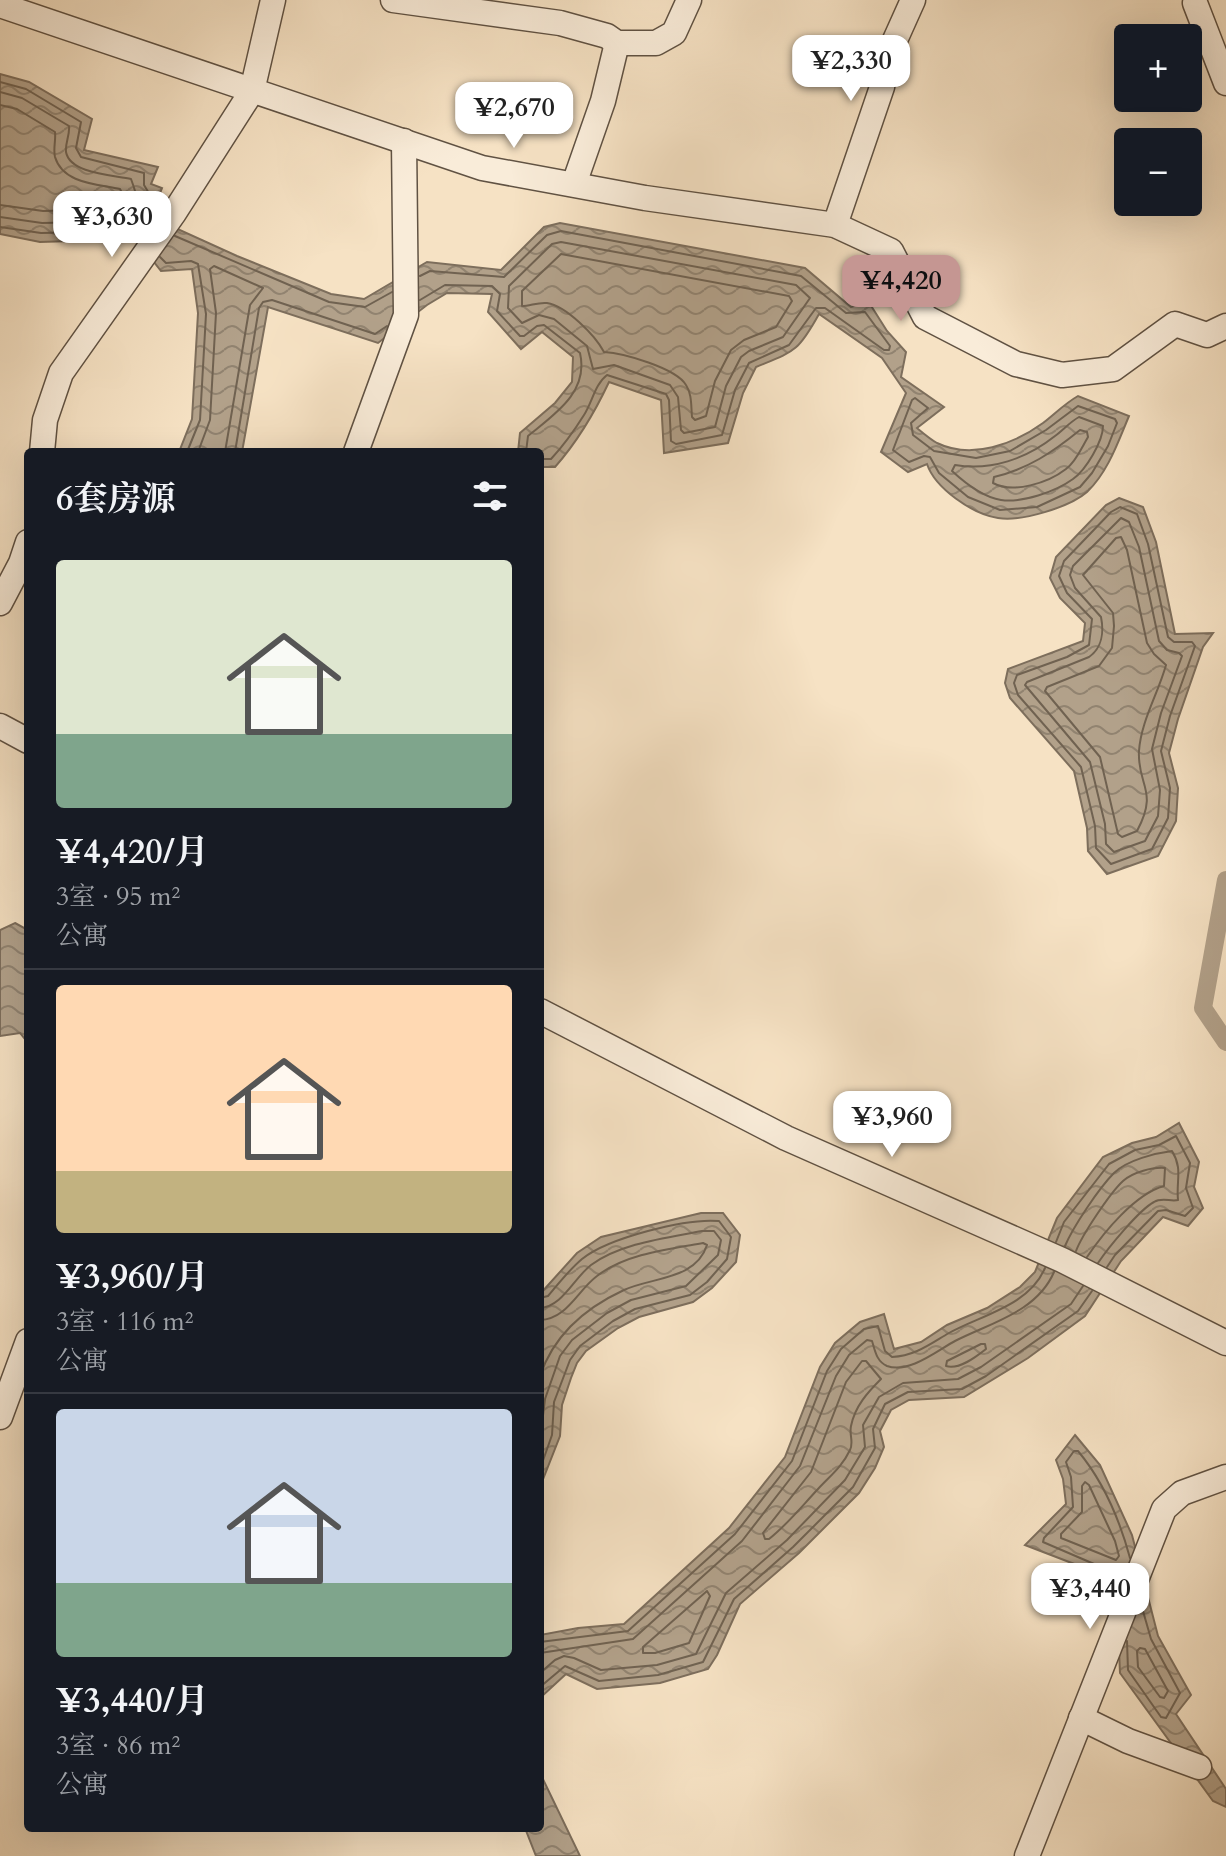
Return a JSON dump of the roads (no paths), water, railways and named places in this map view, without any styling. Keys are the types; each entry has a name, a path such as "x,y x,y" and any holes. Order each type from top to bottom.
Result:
{"street":[{"path":"42,448 45,420 61,373 174,213 252,91 273,0"},
{"path":"393,0 560,23 607,36 617,43 656,43 674,33 689,0"},
{"path":"835,225 882,87 887,58 913,0"},
{"path":"1195,3 1226,83"},
{"path":"0,5 482,168 645,198 835,225 891,251 925,317 1016,364 1062,375 1113,369 1175,324 1207,335 1226,326"},
{"path":"574,184 603,101 617,43"},
{"path":"357,448 406,315 404,141"},
{"path":"0,603 24,554"},
{"path":"0,726 24,739"},
{"path":"544,1013 786,1138 1062,1260 1226,1343"},
{"path":"0,1417 24,1352"},
{"path":"1027,1856 1164,1509 1182,1493 1226,1477"},
{"path":"1081,1718 1128,1741 1199,1767"}],"water":[{"path":"0,74 29,82 92,119 84,150 158,167 151,184 162,188 151,217 331,294 364,299 427,262 501,270 544,227 560,223 805,268 851,307 868,301 887,331 906,352 901,377 944,407 917,428 937,443 950,448 978,450 1006,443 1032,431 1078,396 1129,416 1107,466 1079,498 1032,515 1008,519 988,516 946,491 927,464 908,472 881,452 906,393 882,358 819,314 794,349 756,367 743,393 728,443 664,453 661,400 609,382 585,427 563,457 555,467 544,467 544,448 518,448 520,433 555,403 572,382 573,357 542,332 521,349 488,312 492,294 447,293 378,343 268,307 243,448 181,448 192,419 198,313 192,269 161,271 136,239 40,242 0,234"},
{"path":"1119,498 1143,507 1156,542 1175,634 1213,633 1203,647 1169,753 1178,788 1176,821 1158,856 1107,874 1088,851 1087,828 1074,771 1010,698 1005,683 1008,669 1083,641 1085,623 1060,598 1050,578 1056,557 1106,505"},
{"path":"15,923 24,928 24,1038 20,1033 0,1036 0,930"},
{"path":"1179,1123 1199,1162 1194,1187 1203,1208 1188,1226 1163,1217 1121,1261 1085,1316 1028,1358 964,1397 909,1400 891,1410 880,1431 884,1447 859,1493 799,1553 740,1604 708,1669 660,1683 597,1689 566,1674 544,1694 544,1634 624,1624 729,1528 785,1457 820,1367 835,1343 860,1322 884,1314 894,1349 921,1342 1020,1287 1035,1272 1057,1218 1103,1157 1132,1143 1156,1137"},
{"path":"701,1213 723,1213 740,1235 736,1262 712,1288 693,1302 639,1317 586,1351 571,1378 562,1405 560,1436 544,1477 544,1290 577,1253 601,1237"},
{"path":"1075,1435 1100,1465 1132,1535 1158,1636 1191,1695 1176,1714 1226,1789 1226,1807 1213,1801 1120,1673 1116,1580 1025,1545 1066,1504 1063,1479 1056,1460"},
{"path":"544,1781 580,1856 536,1856 527,1832 544,1832"}],"waterway":[{"path":"1226,880 1203,1008 1226,1042"}]}
